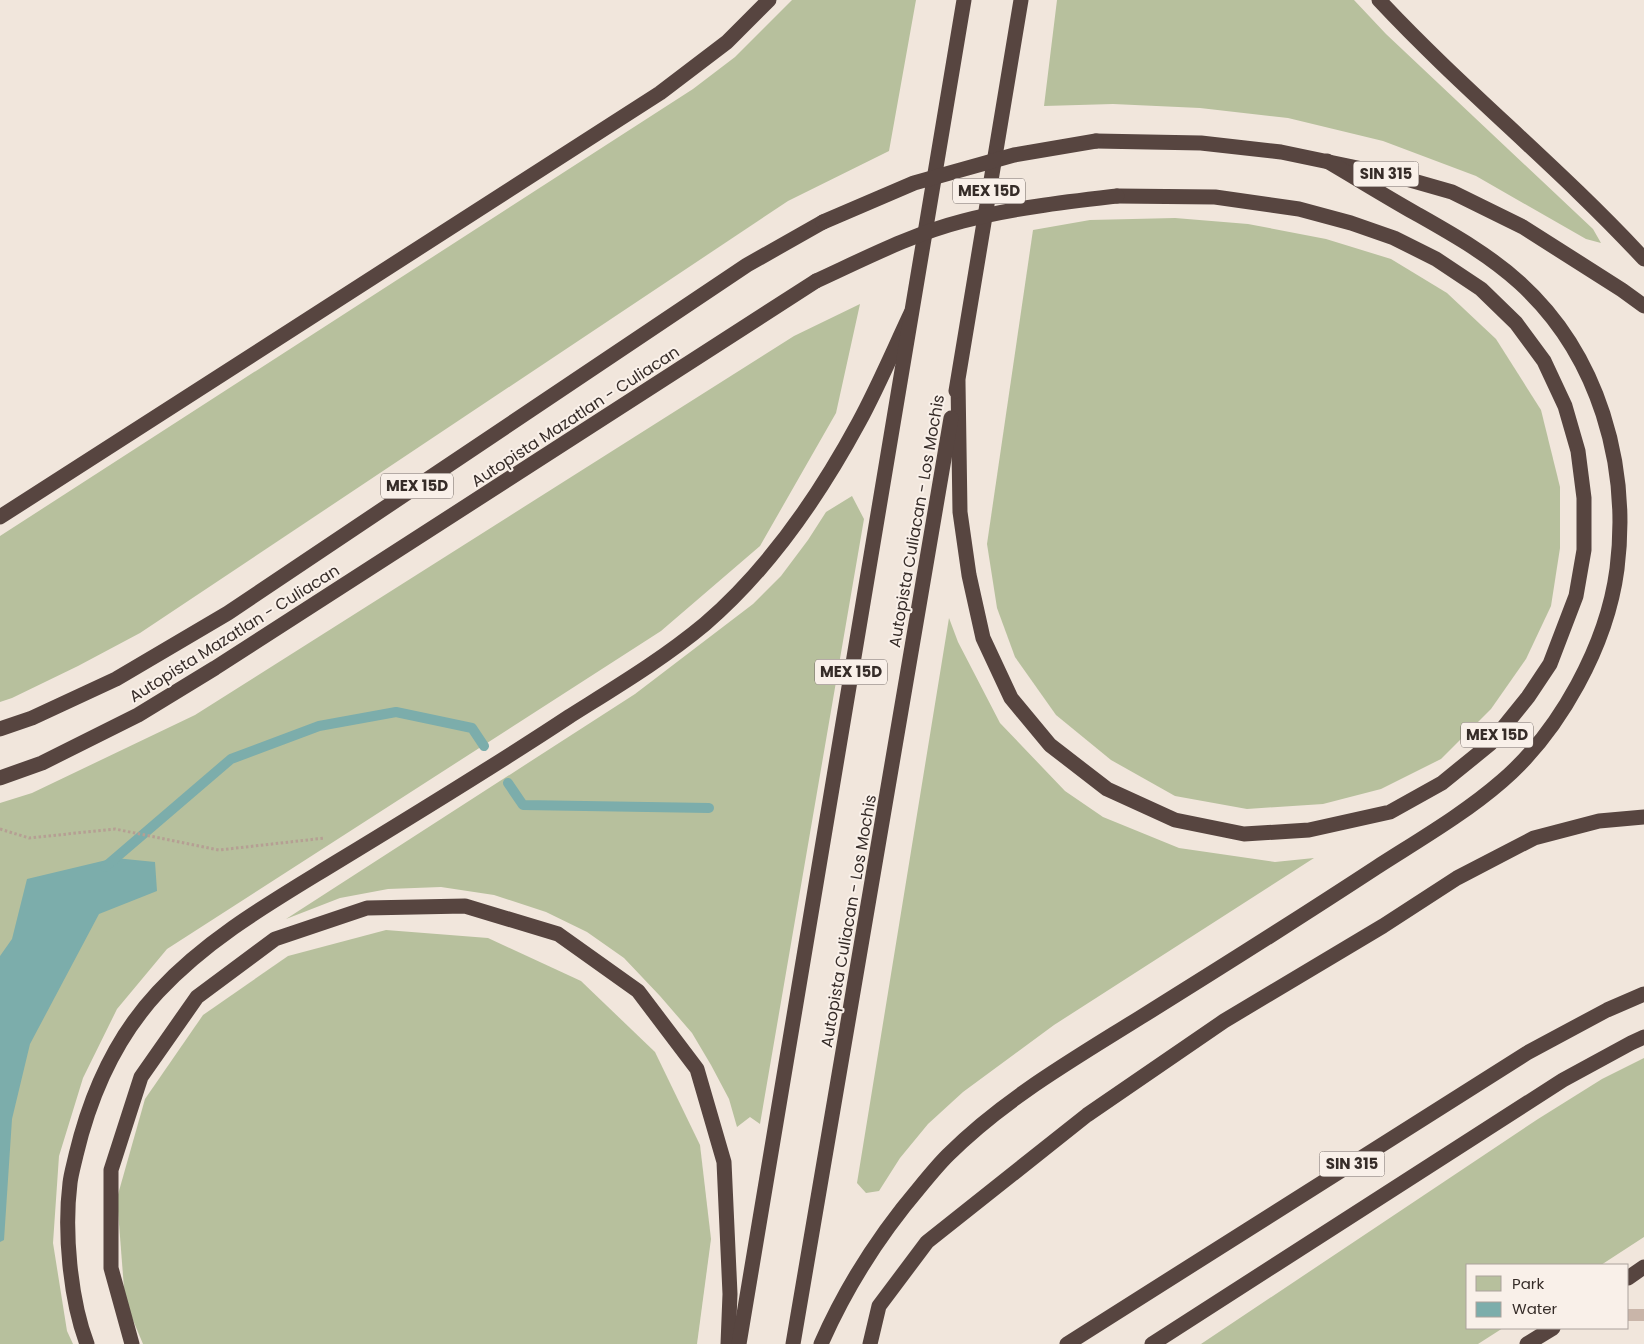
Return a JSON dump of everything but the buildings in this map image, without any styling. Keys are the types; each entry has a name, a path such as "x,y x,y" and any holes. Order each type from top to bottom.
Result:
{"highway":[{"path":"0,517 660,93 726,42 769,0"},
{"name":"MEX 15D","path":"739,1344 964,0"},
{"name":"Autopista Culiacan - Los Mochis","path":"793,1344 958,382 1021,0"},
{"path":"1379,0 1419,43 1605,216 1644,259"},
{"name":"Autopista Mazatlan - Culiacan","path":"0,729 32,718 116,679 228,613 747,265 823,222 914,183 1014,155 1096,141 1201,143 1280,152 1327,161"},
{"path":"821,1344 837,1307 872,1251 902,1208 947,1156 1005,1106 1060,1068 1241,954 1463,810 1503,781 1545,737 1579,684 1603,626 1616,570 1620,509 1613,447 1594,387 1564,331 1522,284 1473,246 1327,161"},
{"name":"SIN 315","path":"1327,161 1396,176 1452,192 1523,227 1644,306"},
{"name":"Autopista Mazatlan - Culiacan","path":"0,778 42,762 138,714 216,668 816,281 900,242 963,221 1035,206 1117,196 1215,197 1299,209 1351,223 1394,238 1436,258 1481,289 1516,324 1544,361 1565,406 1578,451 1584,498 1584,550 1576,596 1550,664 1528,697 1490,744 1442,784 1390,812 1309,830 1244,834 1175,820 1107,789 1050,745 1011,698 983,638 969,575 960,512 958,382"},
{"path":"87,1344 72,1285 68,1232 70,1182 82,1132 101,1079 125,1034 156,993 192,958 246,918 506,758 653,663 706,622 750,580 780,545 824,482 860,420 911,313"},
{"path":"870,1344 880,1306 927,1242 1087,1115 1224,1021 1383,926 1457,878 1534,838 1599,821 1644,817"},
{"path":"132,1344 111,1268 111,1170 140,1076 197,997 275,939 367,908 465,906 558,934 638,990 697,1069 724,1162 730,1294 728,1344"},
{"name":"SIN 315","path":"1067,1344 1527,1053 1607,1010 1644,994"},
{"name":"SIN 315","path":"1152,1344 1562,1080 1631,1042 1644,1037"},
{"path":"1629,1277 1644,1267"},
{"path":"1527,1344 1551,1329"}],"lane":[{"path":"1629,1315 1644,1315"}],"path":[{"path":"0,829 29,838 117,830 219,850 327,838"}],"green space":[{"path":"792,0 916,0 889,151 788,201 140,633 78,666 0,702 0,536 693,89 735,57"},
{"path":"1057,0 1354,0 1386,34 1593,229 1601,243 1586,239 1476,176 1383,141 1288,118 1200,108 1113,104 1044,106"},
{"path":"1175,218 1248,224 1326,239 1391,259 1447,293 1496,339 1541,410 1560,487 1560,548 1551,606 1526,659 1491,709 1441,759 1381,789 1323,804 1247,809 1175,796 1111,760 1056,715 1015,657 997,608 987,544 1033,230 1090,220"},
{"path":"860,304 836,413 760,546 661,631 167,949 117,1009 83,1078 59,1156 53,1243 67,1331 73,1344 0,1344 0,803 32,793 195,715 794,336"},
{"path":"852,496 864,519 760,1124 750,1117 737,1127 729,1099 692,1033 624,958 587,932 546,912 494,895 441,887 388,889 340,898 286,919 635,694 753,604 781,576 826,512"},
{"path":"949,618 958,642 1000,723 1065,791 1103,817 1179,848 1275,862 1314,858 1054,1025 963,1092 928,1124 900,1158 879,1191 866,1193 857,1183"},
{"path":"386,930 488,938 581,981 655,1052 700,1145 711,1239 697,1344 143,1344 125,1301 117,1198 145,1099 203,1015 288,956"},
{"path":"1644,1058 1644,1237 1603,1264 1466,1264 1466,1329 1501,1329 1478,1344 1201,1344 1538,1119 1602,1079"}],"water":[{"path":"115,858 155,862 157,891 99,914 30,1044 12,1119 4,1240 0,1242 0,956 12,939 27,879"}],"waterway":[{"path":"105,867 231,759 319,726 396,712 472,728 484,746"},
{"path":"508,783 523,805 709,808"}]}
